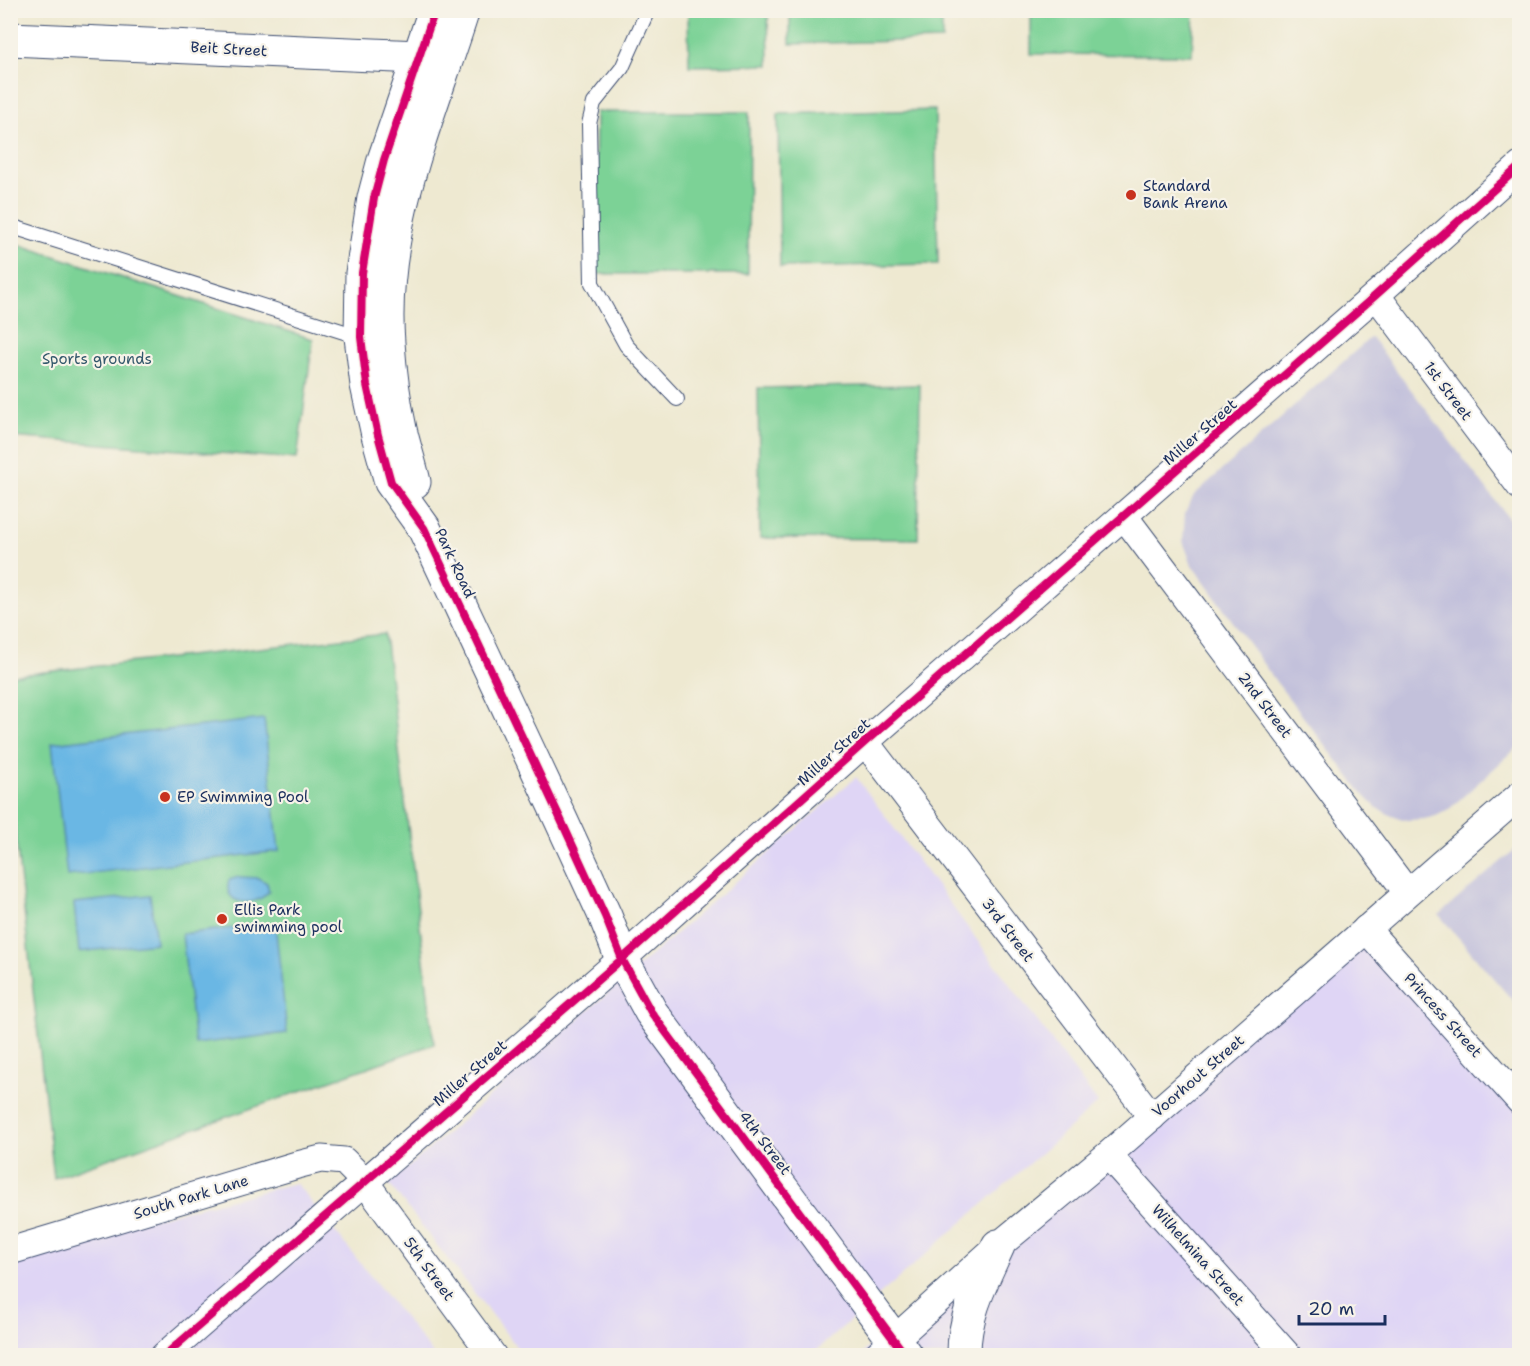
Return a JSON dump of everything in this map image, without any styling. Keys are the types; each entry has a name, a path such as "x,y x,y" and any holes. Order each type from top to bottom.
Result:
{"street":[{"path":"433,59 435,10"},
{"path":"433,59 463,10"},
{"name":"Beit Street","path":"10,39 433,59"},
{"name":"Park Road","path":"433,59 399,112 374,198 362,273 361,337 374,415 391,482 424,528 571,841 622,959"},
{"name":"Park Road","path":"424,528 394,394 388,341 388,294 391,253 433,59"},
{"name":"Miller Street","path":"165,1356 622,959 865,742 1376,296 1520,166"},
{"name":"1st Street","path":"1376,296 1520,486"},
{"name":"2nd Street","path":"1124,516 1407,892"},
{"name":"3rd Street","path":"865,742 1152,1117"},
{"name":"Voorhout Street","path":"892,1350 998,1246 1152,1117 1520,795"},
{"name":"Princess Street","path":"1366,929 1520,1101"},
{"name":"4th Street","path":"622,959 651,1012 892,1350"},
{"name":"Wilhelmina Street","path":"1108,1155 1288,1356"},
{"name":"South Park Lane","path":"10,1251 321,1159 344,1161 365,1182"},
{"name":"5th Street","path":"365,1182 493,1356"},
{"path":"964,1356 964,1338 976,1293 998,1246"}],"lane":[{"path":"648,10 622,68 594,103 589,124 592,283 626,345 677,399"},
{"path":"10,226 361,337"}],"shaded area":[{"path":"1371,337 1519,532 1519,746 1448,810 1424,819 1407,820 1392,816 1376,807 1363,794 1277,683 1192,565 1183,541 1185,513 1194,495"},
{"path":"856,777 1098,1103 811,1355 523,1355 389,1184"},
{"path":"1519,846 1519,1008 1439,915"},
{"path":"1366,929 1519,1098 1519,1355 859,1356"},
{"path":"296,1183 434,1355 11,1355 10,1254"}],"green space":[{"path":"688,11 768,11 769,65 689,66"},
{"path":"790,11 942,11 942,40 790,44"},
{"path":"1031,11 1194,11 1192,55 1031,54"},
{"path":"935,110 938,264 780,267 778,114"},
{"path":"596,112 749,112 748,274 594,274"},
{"name":"Sports grounds","path":"11,242 313,339 297,459 11,437"},
{"path":"920,385 918,539 760,538 758,388"},
{"name":"Ellis Park swimming pool","path":"385,634 434,1044 54,1178 11,795 10,676"}],"water":[{"name":"EP Swimming Pool","path":"264,719 279,851 67,876 52,743"},
{"path":"239,877 258,878 267,883 269,891 257,900 249,902 235,899 230,895 228,889 229,880"},
{"path":"150,895 156,943 79,952 74,903"},
{"path":"275,923 287,1033 195,1044 182,934"}],"cycle path":[{"path":"435,10 384,160 374,198 362,273 361,337 367,385 391,482 424,528 561,820 622,959 651,1012 906,1356"},
{"path":"164,1356 622,959 865,742 1520,166"}],"place":[{"name":"Standard Bank Arena","path":"1131,195"},
{"name":"EP Swimming Pool","path":"165,797"},
{"name":"Ellis Park swimming pool","path":"222,919"}]}
